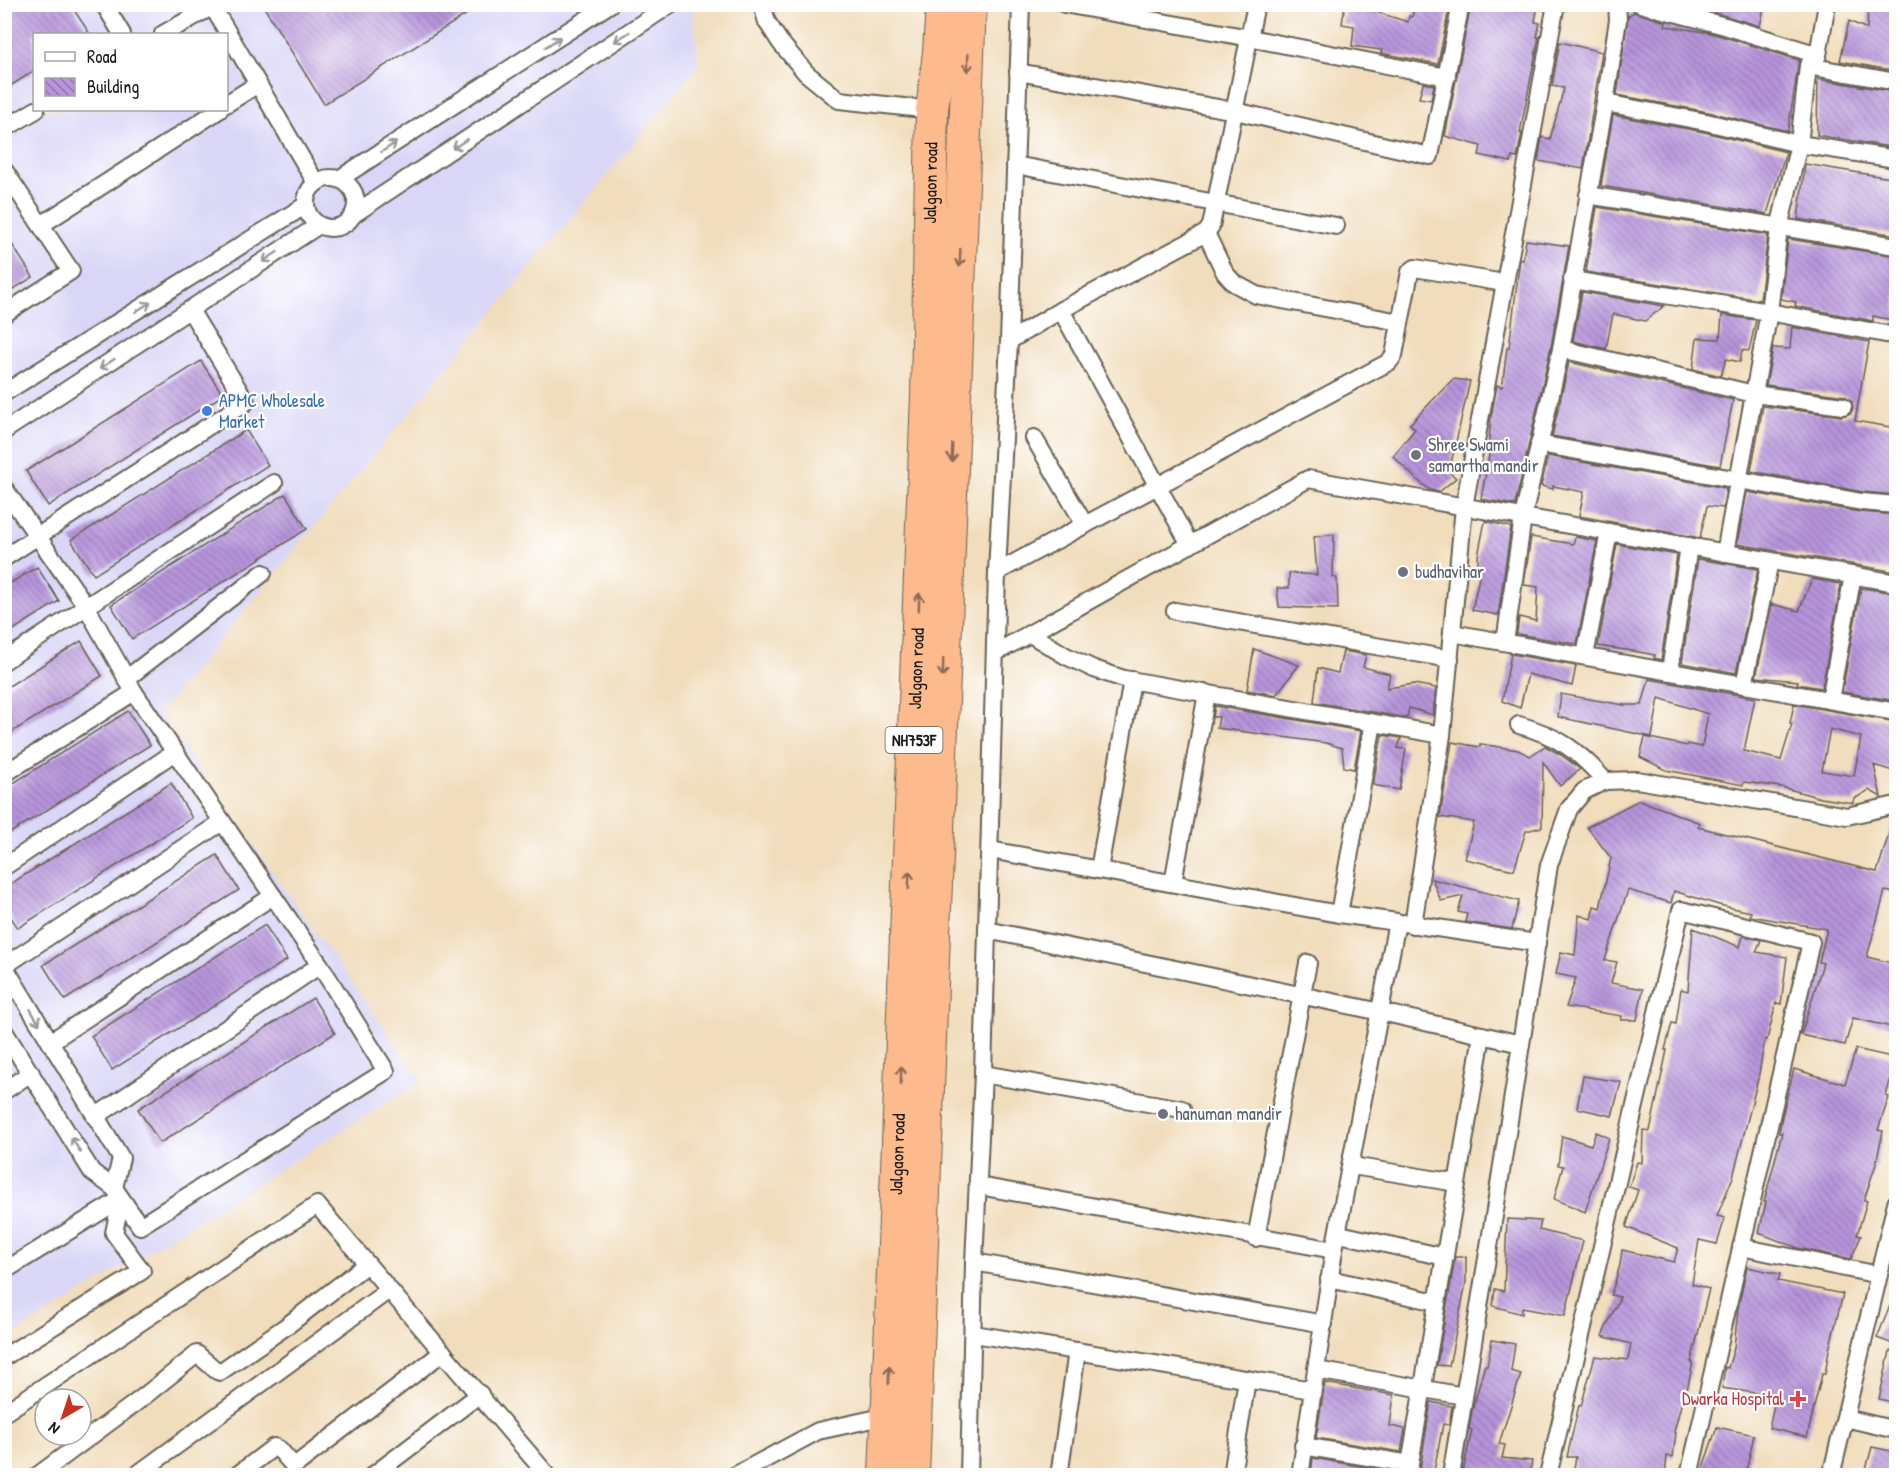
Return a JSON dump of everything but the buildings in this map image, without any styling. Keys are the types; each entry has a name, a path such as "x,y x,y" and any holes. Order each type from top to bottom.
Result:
{"highway":[{"name":"Jalgaon road","path":"885,1476 927,408 932,110 942,4"},
{"name":"Jalgaon road","path":"913,1476 970,4"}],"street":[{"path":"104,4 121,33"},
{"path":"339,179 610,4"},
{"path":"354,214 671,4"},
{"path":"762,4 768,22 780,42 806,73 839,100 932,110"},
{"path":"969,1476 997,572 1009,341 1021,4"},
{"path":"1064,4 1447,77"},
{"path":"1009,341 1061,310 1206,233 1211,226 1256,4"},
{"path":"1018,72 1235,111 1430,156 1461,4"},
{"path":"1300,1476 1329,1279 1381,1012 1405,923 1442,735 1464,507 1556,4"},
{"path":"1505,642 1523,517 1561,349 1605,103 1618,20 1617,4"},
{"path":"1640,4 1725,26 1813,60 1896,82"},
{"path":"1725,553 1769,312 1779,228 1799,144 1813,60 1827,4"},
{"path":"165,33 212,5 316,183"},
{"path":"228,103 258,84"},
{"path":"1605,103 1706,122 1799,144 1896,159"},
{"path":"4,129 34,111"},
{"path":"41,225 217,111"},
{"path":"1015,165 1336,226"},
{"path":"4,170 70,272 4,314"},
{"path":"331,178 339,179 352,190 356,206 350,220 335,228 319,225 308,213 306,205 310,189 316,183 331,178"},
{"path":"1588,195 1896,246"},
{"path":"4,393 306,205"},
{"path":"4,431 319,225"},
{"path":"1206,233 1226,273 1234,283 1256,295 1400,322"},
{"path":"997,572 1389,362 1394,355 1410,272 1415,268 1504,283"},
{"path":"1572,280 1769,312 1896,336"},
{"path":"4,558 246,402 190,310"},
{"path":"1061,310 1190,545"},
{"path":"1561,349 1754,394 1843,406"},
{"path":"1034,438 1085,525"},
{"path":"1539,444 1862,502 1896,505"},
{"path":"995,653 1308,479 1896,583"},
{"path":"4,661 274,483"},
{"path":"4,488 86,606 130,685 320,965 386,1071 140,1226 117,1194 92,1172 4,1031"},
{"path":"1585,656 1609,532"},
{"path":"1670,671 1689,546"},
{"path":"1744,685 1770,561"},
{"path":"4,774 130,685 263,573"},
{"path":"1830,700 1853,575"},
{"path":"1175,611 1450,659"},
{"path":"1452,633 1896,712"},
{"path":"1030,634 1066,656 1094,669 1132,680 1442,735"},
{"path":"1099,870 1132,680"},
{"path":"1173,883 1207,693"},
{"path":"1339,914 1373,723"},
{"path":"1519,724 1545,732 1566,744 1588,762 1605,781"},
{"path":"4,867 175,752"},
{"path":"1451,1476 1549,865 1569,809 1584,791 1605,781 1637,780 1846,816 1896,805"},
{"path":"4,1357 142,1271 114,1233 121,1158 4,966 222,822"},
{"path":"990,850 1339,914 1537,943"},
{"path":"50,1042 273,896"},
{"path":"1548,1476 1681,910 1811,942 1689,1476"},
{"path":"987,930 1381,1012 1521,1044"},
{"path":"1256,1238 1308,963"},
{"path":"95,1117 320,965"},
{"path":"1303,1446 1409,1470 1482,1035"},
{"path":"4,1090 31,1073"},
{"path":"983,1074 1182,1109"},
{"path":"1352,1166 1457,1183"},
{"path":"979,1186 1256,1238 1337,1242 1445,1257"},
{"path":"4,1271 117,1194"},
{"path":"1831,1476 1879,1275 1891,1251 1896,1203"},
{"path":"4,1413 317,1205 480,1394 541,1473"},
{"path":"1742,1247 1879,1275"},
{"path":"974,1262 1324,1324"},
{"path":"37,1476 197,1354 220,1372 288,1325 367,1264"},
{"path":"1329,1279 1437,1302"},
{"path":"135,1476 389,1290"},
{"path":"974,1334 1312,1390"},
{"path":"1059,1476 1077,1351"},
{"path":"236,1476 274,1447 279,1449 292,1464 297,1464 443,1352"},
{"path":"1316,1370 1464,1396"},
{"path":"1232,1476 1246,1378"},
{"path":"372,1476 480,1394"},
{"path":"734,1476 818,1431 888,1416"},
{"path":"1845,1418 1896,1430"}],"shaded area":[{"name":"APMC Wholesale Market","path":"5,5 692,5 699,65 159,713 422,1081 5,1340"}],"place":[{"name":"APMC Wholesale Market","path":"207,411"},
{"name":"Shree Swami samartha mandir","path":"1416,455"},
{"name":"budhavihar","path":"1403,572"},
{"name":"hanuman mandir","path":"1163,1114"},
{"name":"Dwarka Hospital","path":"1798,1399"}]}
